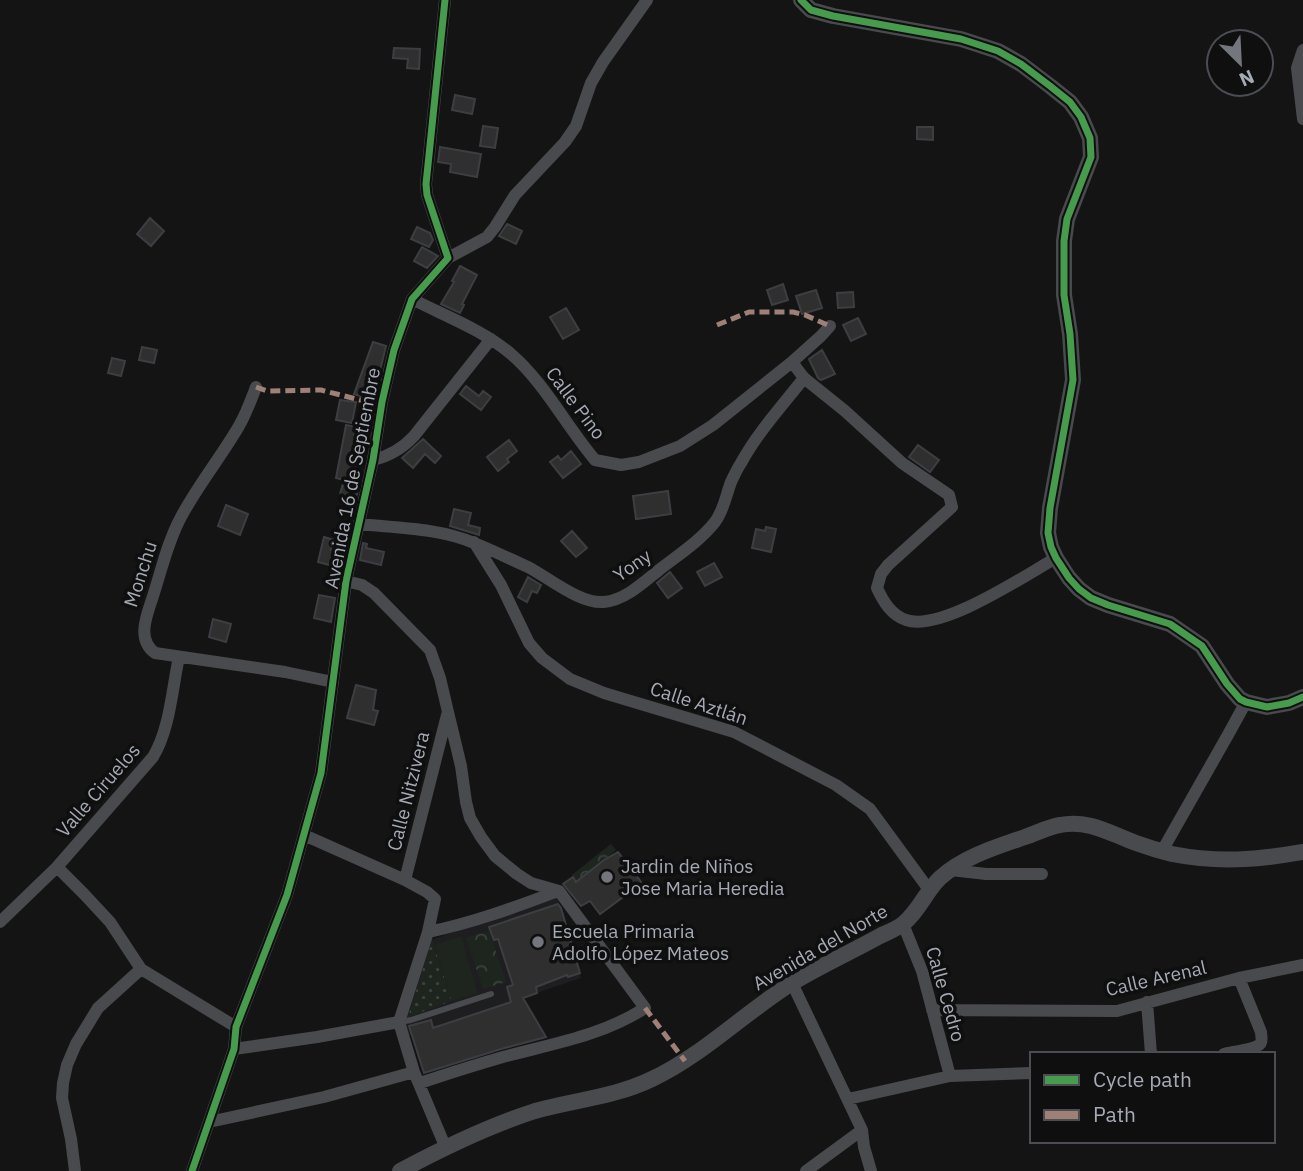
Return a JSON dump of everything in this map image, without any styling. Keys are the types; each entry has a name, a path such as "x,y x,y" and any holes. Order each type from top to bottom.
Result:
{"street":[{"path":"444,0 426,184 427,195 448,258 487,237 514,195 565,142 576,126 603,62 646,0"},
{"path":"801,0 811,10 833,16 961,39 998,51 1050,86 1070,102 1081,117 1090,138 1091,157 1067,219 1064,241 1064,295 1073,380 1050,508 1048,533 1051,547 1069,578 1091,598 1170,624 1202,646 1240,699 1268,706 1289,703 1303,697"},
{"path":"1303,50 1297,68 1303,119"},
{"name":"Avenida 16 de Septiembre","path":"192,1171 234,1049 236,1027 288,895 321,773 346,581 373,460 381,405 402,323 412,299 448,258"},
{"name":"Calle Pino","path":"412,299 491,339 512,355 530,374 595,460 621,465 639,462 680,446 713,425 792,362 830,326"},
{"path":"373,460 404,447 491,339"},
{"path":"792,362 804,378 902,463 949,495 952,507 881,574 877,588 884,602 894,612 907,620 927,620 951,615 1056,558"},
{"name":"Yony","path":"359,524 435,532 474,542 528,567 579,597 606,602 626,594 715,522 742,460 762,429 804,378"},
{"name":"Monchu","path":"256,387 240,424 209,470 169,543 145,623 144,638 150,650 155,653 285,672 332,682"},
{"name":"Calle Aztlán","path":"474,542 501,585 529,643 570,679 604,693 734,732 836,785 870,809 930,891"},
{"path":"209,1122 458,1070 617,1024 645,1007 559,891 531,883 517,874 495,856 481,837 470,818 461,766 440,678 430,650 374,593 362,585 346,581"},
{"name":"Valle Ciruelos","path":"0,922 57,867 153,757 164,733 178,657"},
{"path":"1162,851 1246,702"},
{"name":"Calle Nitzivera","path":"405,880 448,712"},
{"name":"Avenida del Norte","path":"400,1171 445,1146 536,1111 591,1100 653,1079 685,1061 792,983 903,924 938,880 951,870 984,852 1062,824 1085,824 1162,851 1205,858 1243,860 1303,852"},
{"path":"304,835 405,880 435,899 428,932 398,1022 445,1146"},
{"path":"57,867 110,922 141,969 236,1027"},
{"path":"951,870 986,874 1042,874"},
{"path":"428,932 526,904 559,891"},
{"name":"Calle Cedro","path":"903,924 922,971 950,1076"},
{"name":"Calle Arenal","path":"932,1010 1117,1011 1239,978 1303,965"},
{"path":"75,1171 62,1098 67,1065 89,1020 98,1008 141,969"},
{"path":"1233,1052 1254,1047 1262,1040 1239,978"},
{"path":"792,983 862,1130 871,1171"},
{"path":"1147,1002 1151,1052"},
{"path":"234,1049 398,1022"},
{"path":"848,1100 950,1076 1030,1073"},
{"path":"806,1171 862,1130"}],"lane":[{"path":"398,1022 405,1023 491,993"}],"shaded area":[{"path":"556,894 581,978 405,1037 405,1016 431,940"}],"green space":[{"path":"611,844 616,850 577,881 572,875"},
{"path":"489,931 506,982 483,989 466,938"},
{"path":"461,936 477,993 452,1001 435,945"},
{"path":"432,940 452,1001 408,1017"}],"building":[{"path":"394,48 420,49 419,69 407,68 408,59 393,58"},
{"path":"455,95 475,99 472,114 452,110"},
{"path":"483,126 498,128 495,148 480,146"},
{"path":"917,127 933,127 933,140 917,139"},
{"path":"440,147 481,154 477,177 450,172 451,164 438,162"},
{"path":"150,218 164,231 151,246 137,234"},
{"path":"507,224 522,231 516,244 499,236"},
{"path":"417,227 430,233 433,240 429,247 411,239"},
{"path":"422,247 438,256 427,268 414,261"},
{"path":"460,266 477,275 460,313 441,304"},
{"path":"783,284 788,300 772,305 767,290"},
{"path":"816,290 822,308 802,314 796,296"},
{"path":"853,292 854,307 838,308 837,293"},
{"path":"566,308 579,330 563,339 550,317"},
{"path":"858,318 866,334 851,341 843,325"},
{"path":"373,342 386,346 373,400 354,394"},
{"path":"142,347 157,350 154,363 139,360"},
{"path":"822,350 835,374 821,380 809,359"},
{"path":"112,358 125,361 121,376 108,373"},
{"path":"466,386 479,396 483,391 491,397 481,410 460,394"},
{"path":"340,400 356,402 352,423 336,420"},
{"path":"346,425 356,427 354,435 366,437 354,484 359,485 356,498 340,494 344,480 336,478"},
{"path":"423,439 441,456 435,463 425,454 413,468 402,458"},
{"path":"509,440 517,451 498,471 487,457"},
{"path":"918,445 939,460 930,472 909,457"},
{"path":"571,451 581,464 563,478 550,462 558,456 561,460"},
{"path":"668,491 671,514 636,519 633,496"},
{"path":"226,505 248,514 240,535 218,526"},
{"path":"454,509 471,513 468,525 480,528 479,535 450,526"},
{"path":"766,527 776,529 771,552 752,548 756,529 765,531"},
{"path":"572,531 587,548 576,557 561,541"},
{"path":"324,537 334,540 331,550 341,553 337,567 318,562"},
{"path":"363,543 367,544 366,548 384,552 381,565 360,560"},
{"path":"714,563 722,577 705,586 697,572"},
{"path":"670,572 682,588 668,598 657,583"},
{"path":"528,577 541,585 537,593 532,591 527,602 518,597"},
{"path":"319,595 335,598 331,622 314,618"},
{"path":"213,619 231,624 226,642 209,637"},
{"path":"356,685 376,690 373,710 378,711 374,725 347,718"},
{"path":"618,852 642,883 600,914 590,901 581,906 563,884 573,877 576,882"},
{"path":"558,904 580,973 536,987 537,993 523,998 546,1037 424,1073 409,1026 431,1020 433,1028 511,1002 507,987 513,985 498,939 494,940 489,927"}],"marked path":[{"path":"717,325 749,312 793,312 830,326"},
{"path":"256,387 267,391 321,390 360,400 382,402"},
{"path":"645,1008 685,1061"}],"cycle path":[{"path":"192,1171 234,1049 236,1027 287,895 321,773 346,581 394,350 412,299 448,258 427,195 426,184 445,0"},
{"path":"801,0 811,10 833,16 961,39 998,51 1050,86 1070,102 1081,117 1090,138 1091,157 1067,219 1064,241 1064,295 1073,380 1050,508 1048,533 1051,547 1069,578 1091,598 1170,624 1202,646 1240,699 1267,707 1303,697"}],"place":[{"name":"Jardin de Niños Jose Maria Heredia","path":"607,877"},
{"name":"Escuela Primaria Adolfo López Mateos","path":"538,942"}]}
